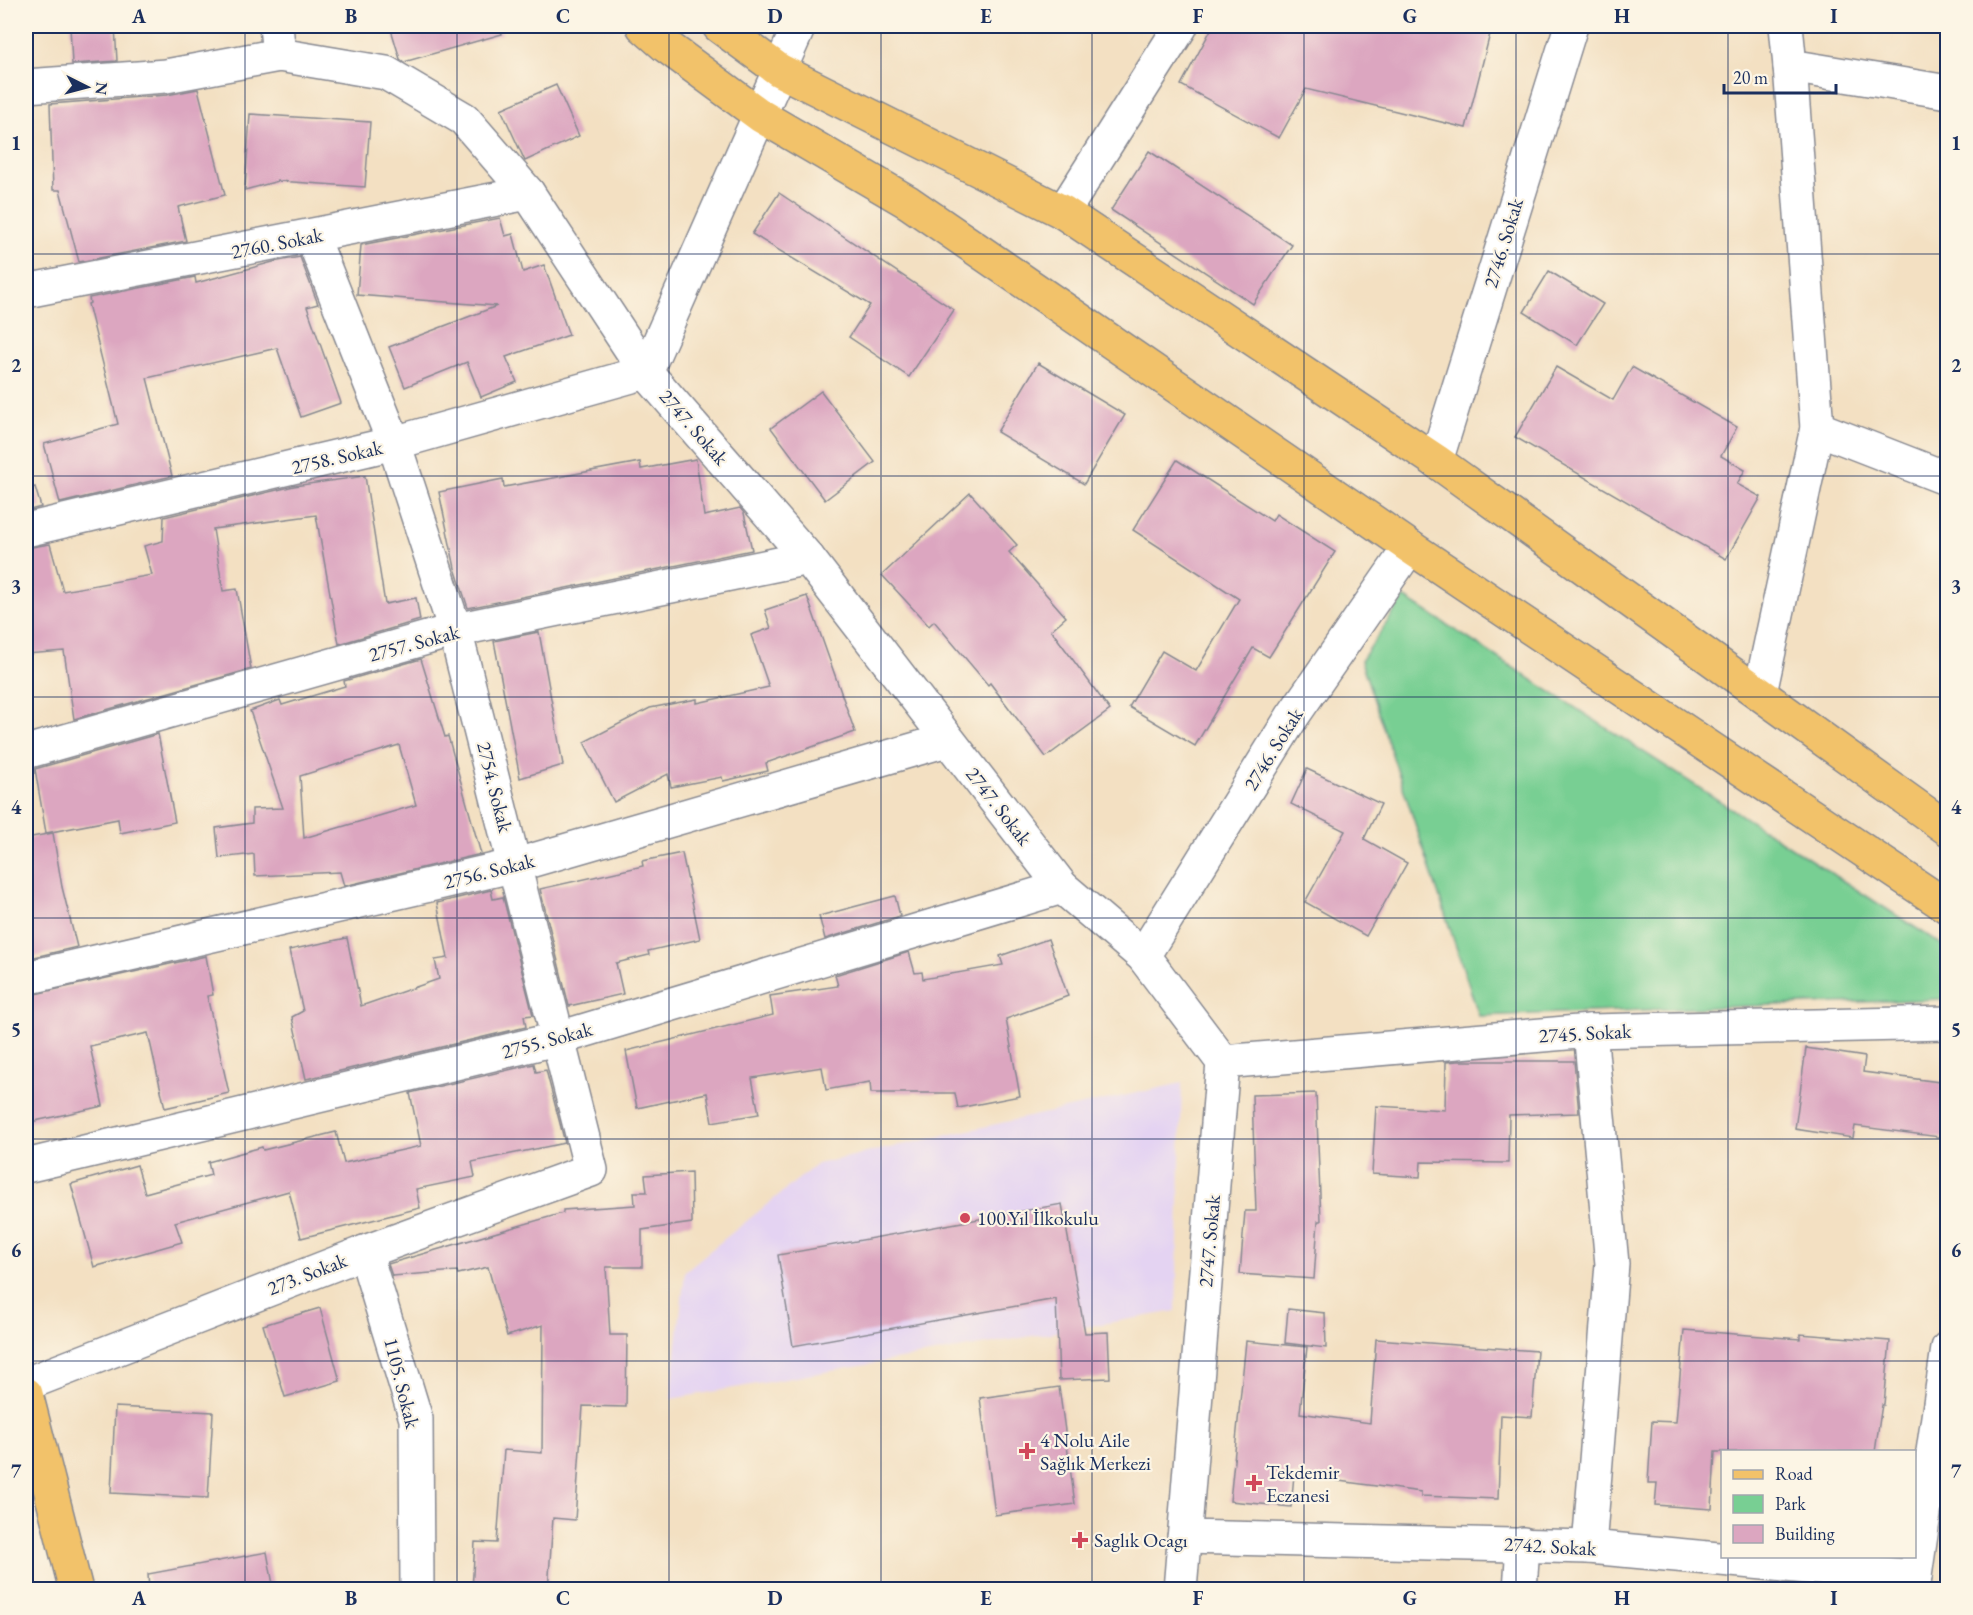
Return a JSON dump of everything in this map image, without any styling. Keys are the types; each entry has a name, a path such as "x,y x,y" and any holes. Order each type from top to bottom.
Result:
{"main road":[{"path":"643,26 666,46 761,116 908,202 1410,547 1947,907"},
{"path":"719,26 779,70 1063,212 1436,460 1947,829"},
{"path":"26,1394 76,1590"}],"street":[{"path":"646,372 799,26"},
{"path":"1063,212 1181,26"},
{"name":"2746. Sokak","path":"1436,460 1571,26"},
{"path":"1760,693 1817,428 1786,26"},
{"path":"26,86 166,76 278,40"},
{"name":"2747. Sokak","path":"278,40 386,73 464,119 528,193 646,372 808,558 1062,886 1143,956 1223,1062 1180,1590"},
{"path":"1790,66 1947,92"},
{"name":"2760. Sokak","path":"26,291 528,193"},
{"name":"2754. Sokak","path":"312,236 394,443 455,630 516,866 556,1039 591,1170"},
{"name":"2758. Sokak","path":"26,530 394,443 646,372"},
{"path":"1817,428 1947,479"},
{"name":"2746. Sokak","path":"1143,956 1292,717 1410,547"},
{"name":"2757. Sokak","path":"26,752 455,630 808,558"},
{"name":"2756. Sokak","path":"26,978 516,866 947,740"},
{"name":"2755. Sokak","path":"26,1166 556,1039 1062,886"},
{"name":"2745. Sokak","path":"1223,1062 1590,1031 1947,1023"},
{"path":"1589,1547 1612,1264 1590,1031"},
{"name":"273. Sokak","path":"26,1384 365,1252 591,1170"},
{"name":"1105. Sokak","path":"365,1252 416,1419 417,1590"},
{"path":"1914,1583 1947,1348"},
{"name":"2742. Sokak","path":"1184,1537 1589,1547 1914,1583"},
{"path":"1520,1590 1523,1544"}],"shaded area":[{"name":"100.Yıl İlkokulu","path":"1182,1083 1176,1311 671,1399 685,1271 817,1164"}],"green space":[{"path":"1404,597 1947,948 1947,984 1943,999 1479,1016 1361,661"}],"building":[{"path":"70,26 115,26 117,61 72,64"},
{"path":"390,26 500,26 502,34 404,62 400,59"},
{"path":"1213,26 1492,26 1466,128 1306,89 1279,138 1181,85"},
{"path":"556,85 579,136 525,161 501,109"},
{"path":"198,89 225,195 178,207 186,241 79,262 60,190 53,190 50,104 167,95"},
{"path":"250,114 370,122 365,187 278,181 245,190"},
{"path":"1149,151 1292,245 1253,304 1111,210"},
{"path":"779,193 954,310 909,377 849,337 870,305 752,234"},
{"path":"500,218 505,236 513,234 523,272 544,265 569,335 506,357 517,382 481,397 467,362 405,387 389,347 497,306 357,295 361,245"},
{"path":"300,257 318,304 307,307 341,403 301,417 277,348 147,378 172,476 60,503 44,444 118,424 88,304 90,303 89,298 195,277 196,283"},
{"path":"1549,271 1603,304 1577,345 1524,312"},
{"path":"1038,363 1125,415 1084,484 997,432"},
{"path":"1556,367 1613,400 1632,367 1737,427 1721,456 1745,470 1737,484 1761,497 1726,559 1515,437"},
{"path":"821,391 875,462 825,500 771,428"},
{"path":"696,459 704,516 740,508 744,513 752,550 468,608 455,568 439,492 503,479 504,487 640,462 641,469"},
{"path":"1177,460 1272,521 1276,514 1335,552 1269,657 1253,648 1195,746 1129,707 1162,651 1196,671 1239,599 1133,530"},
{"path":"365,476 385,604 416,598 420,620 339,644 316,515 213,529 223,591 237,589 251,669 74,719 64,651 26,654 26,548 50,544 63,591 152,575 144,546 163,541 164,517 294,486"},
{"path":"35,487 41,507 26,511 26,489"},
{"path":"970,493 1017,545 1009,552 1066,617 1051,630 1110,710 1046,757 990,683 988,685 934,621 929,626 882,575"},
{"path":"807,596 855,732 766,763 768,771 723,781 722,777 671,787 668,774 614,802 584,742 650,708 697,699 697,703 769,687 751,635 771,628 765,610"},
{"path":"539,632 563,765 520,778 494,641"},
{"path":"421,659 445,737 448,736 481,854 344,886 340,872 255,876 254,854 219,858 216,828 252,823 252,809 283,808 250,711 280,700 282,705 345,686 344,681","holes":["399,745 416,805 304,838 300,776"]},
{"path":"158,734 175,822 120,833 118,819 46,833 35,769"},
{"path":"1307,769 1381,804 1364,839 1407,863 1366,936 1305,902 1345,831 1291,804"},
{"path":"53,833 62,887 77,947 26,959 26,838"},
{"path":"682,853 700,939 648,951 649,955 616,963 623,994 569,1006 540,889 643,866 642,861"},
{"path":"491,890 493,899 503,897 533,1015 524,1016 526,1027 306,1079 292,1017 303,1011 289,950 347,938 361,1006 439,979 435,960 448,958 437,903"},
{"path":"895,896 900,916 825,939 819,916"},
{"path":"1048,939 1068,996 1006,1019 1020,1096 958,1108 955,1093 871,1093 870,1082 826,1090 822,1067 752,1078 759,1114 712,1122 707,1093 637,1108 626,1051 773,1015 770,996 838,986 835,975 909,952 915,973 922,972 923,979 1003,965 1000,956"},
{"path":"206,956 213,995 207,996 229,1093 165,1108 148,1033 90,1046 103,1106 26,1123 26,996"},
{"path":"1806,1048 1865,1057 1863,1072 1947,1083 1947,1138 1855,1126 1853,1138 1795,1129"},
{"path":"1574,1061 1579,1113 1509,1115 1508,1163 1421,1162 1420,1177 1372,1174 1376,1106 1445,1110 1446,1062"},
{"path":"534,1064 536,1072 546,1070 565,1143 472,1162 475,1177 416,1189 420,1208 301,1238 289,1191 175,1222 182,1242 94,1267 71,1184 137,1165 145,1193 211,1175 208,1162 262,1147 263,1150 336,1132 344,1163 421,1146 410,1093"},
{"path":"1316,1093 1321,1221 1318,1221 1314,1279 1240,1274 1245,1211 1256,1211 1252,1095"},
{"path":"691,1172 692,1223 642,1230 642,1267 606,1267 610,1335 627,1335 626,1407 583,1406 575,1520 553,1518 548,1590 472,1590 475,1542 497,1543 504,1450 542,1453 543,1325 507,1336 488,1267 458,1274 457,1271 392,1276 388,1264 563,1213 563,1210 635,1205 634,1192 647,1192 645,1175"},
{"path":"1062,1204 1085,1333 1108,1332 1110,1378 1059,1380 1056,1299 793,1346 778,1255"},
{"path":"320,1308 340,1381 285,1397 263,1325"},
{"path":"1288,1309 1325,1313 1326,1348 1285,1343"},
{"path":"1684,1330 1800,1339 1800,1334 1890,1341 1884,1404 1882,1404 1875,1450 1721,1450 1721,1452 1715,1452 1712,1509 1655,1505 1657,1483 1648,1483 1652,1421 1676,1422"},
{"path":"1376,1339 1537,1351 1532,1417 1501,1415 1498,1499 1421,1496 1421,1492 1294,1475 1291,1507 1230,1501 1246,1341 1307,1347 1300,1413 1370,1423"},
{"name":"4 Nolu Aile Sağlık Merkezi","path":"1059,1387 1075,1504 995,1515 980,1398"},
{"path":"115,1407 213,1412 208,1498 111,1493"},
{"path":"267,1552 274,1590 149,1590 148,1574"}],"place":[{"name":"100.Yıl İlkokulu","path":"965,1218"},
{"name":"4 Nolu Aile Sağlık Merkezi","path":"1027,1451"},
{"name":"Tekdemir Eczanesi","path":"1254,1483"},
{"name":"Saglık Ocagı","path":"1080,1540"}]}
